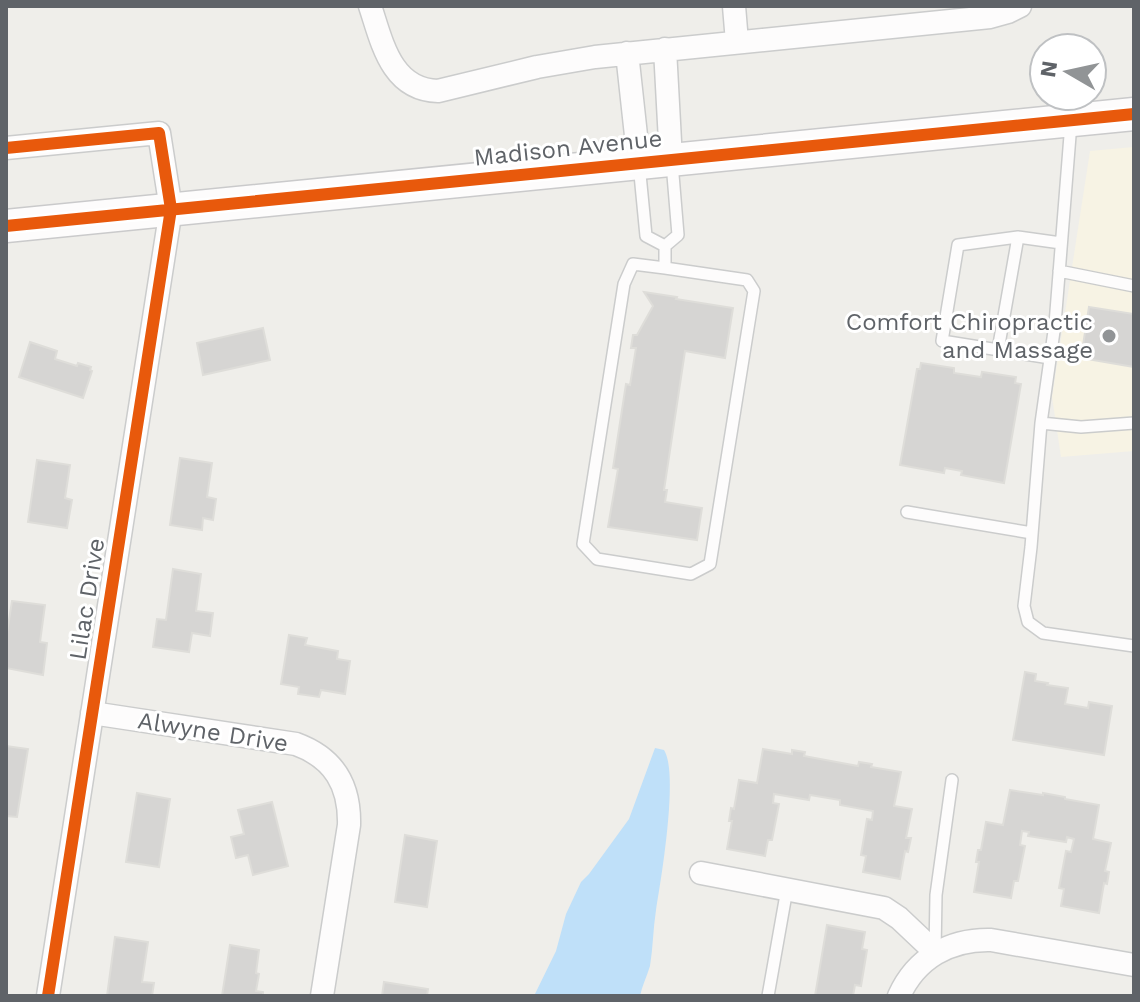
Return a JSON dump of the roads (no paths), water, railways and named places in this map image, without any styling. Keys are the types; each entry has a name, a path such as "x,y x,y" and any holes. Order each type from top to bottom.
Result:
{"main road":[{"name":"Madison Avenue","path":"6,226 1134,114"}],"street":[{"path":"370,6 386,56 393,67 415,86 430,91 447,90 550,64 627,53 990,17 1020,6"},
{"path":"734,6 737,42"},
{"name":"Madison Avenue","path":"665,49 671,160"},
{"name":"Madison Avenue","path":"627,53 639,163"},
{"name":"Lilac Drive","path":"6,148 159,133 171,209 48,996"},
{"name":"Alwyne Drive","path":"92,713 296,744 315,752 331,766 349,804 349,825 322,996"},
{"path":"701,873 884,908 899,918 933,954"},
{"path":"899,996 913,971 933,954 963,942 991,940 1134,965"}],"lane":[{"path":"1071,121 1059,271 1024,606 1028,622 1043,633 1134,646"},
{"path":"665,268 665,246 678,235 671,160"},
{"path":"639,163 646,236 665,246"},
{"path":"1050,358 942,341 958,245 1018,237 1061,243"},
{"path":"998,350 1018,237"},
{"path":"633,264 665,268 747,280 754,291 710,564 691,574 597,559 583,544 624,284 633,264"},
{"path":"1059,271 1134,286"},
{"path":"1041,423 1081,427 1134,423"},
{"path":"907,512 1032,533"},
{"path":"933,954 936,895 952,780"},
{"path":"768,996 787,889"}],"water":[{"path":"655,748 664,750 668,762 669,803 650,966 640,996 534,996 556,951 566,914 581,882 629,819"}],"place":[{"name":"Comfort Chiropractic and Massage","path":"1109,336"}]}
